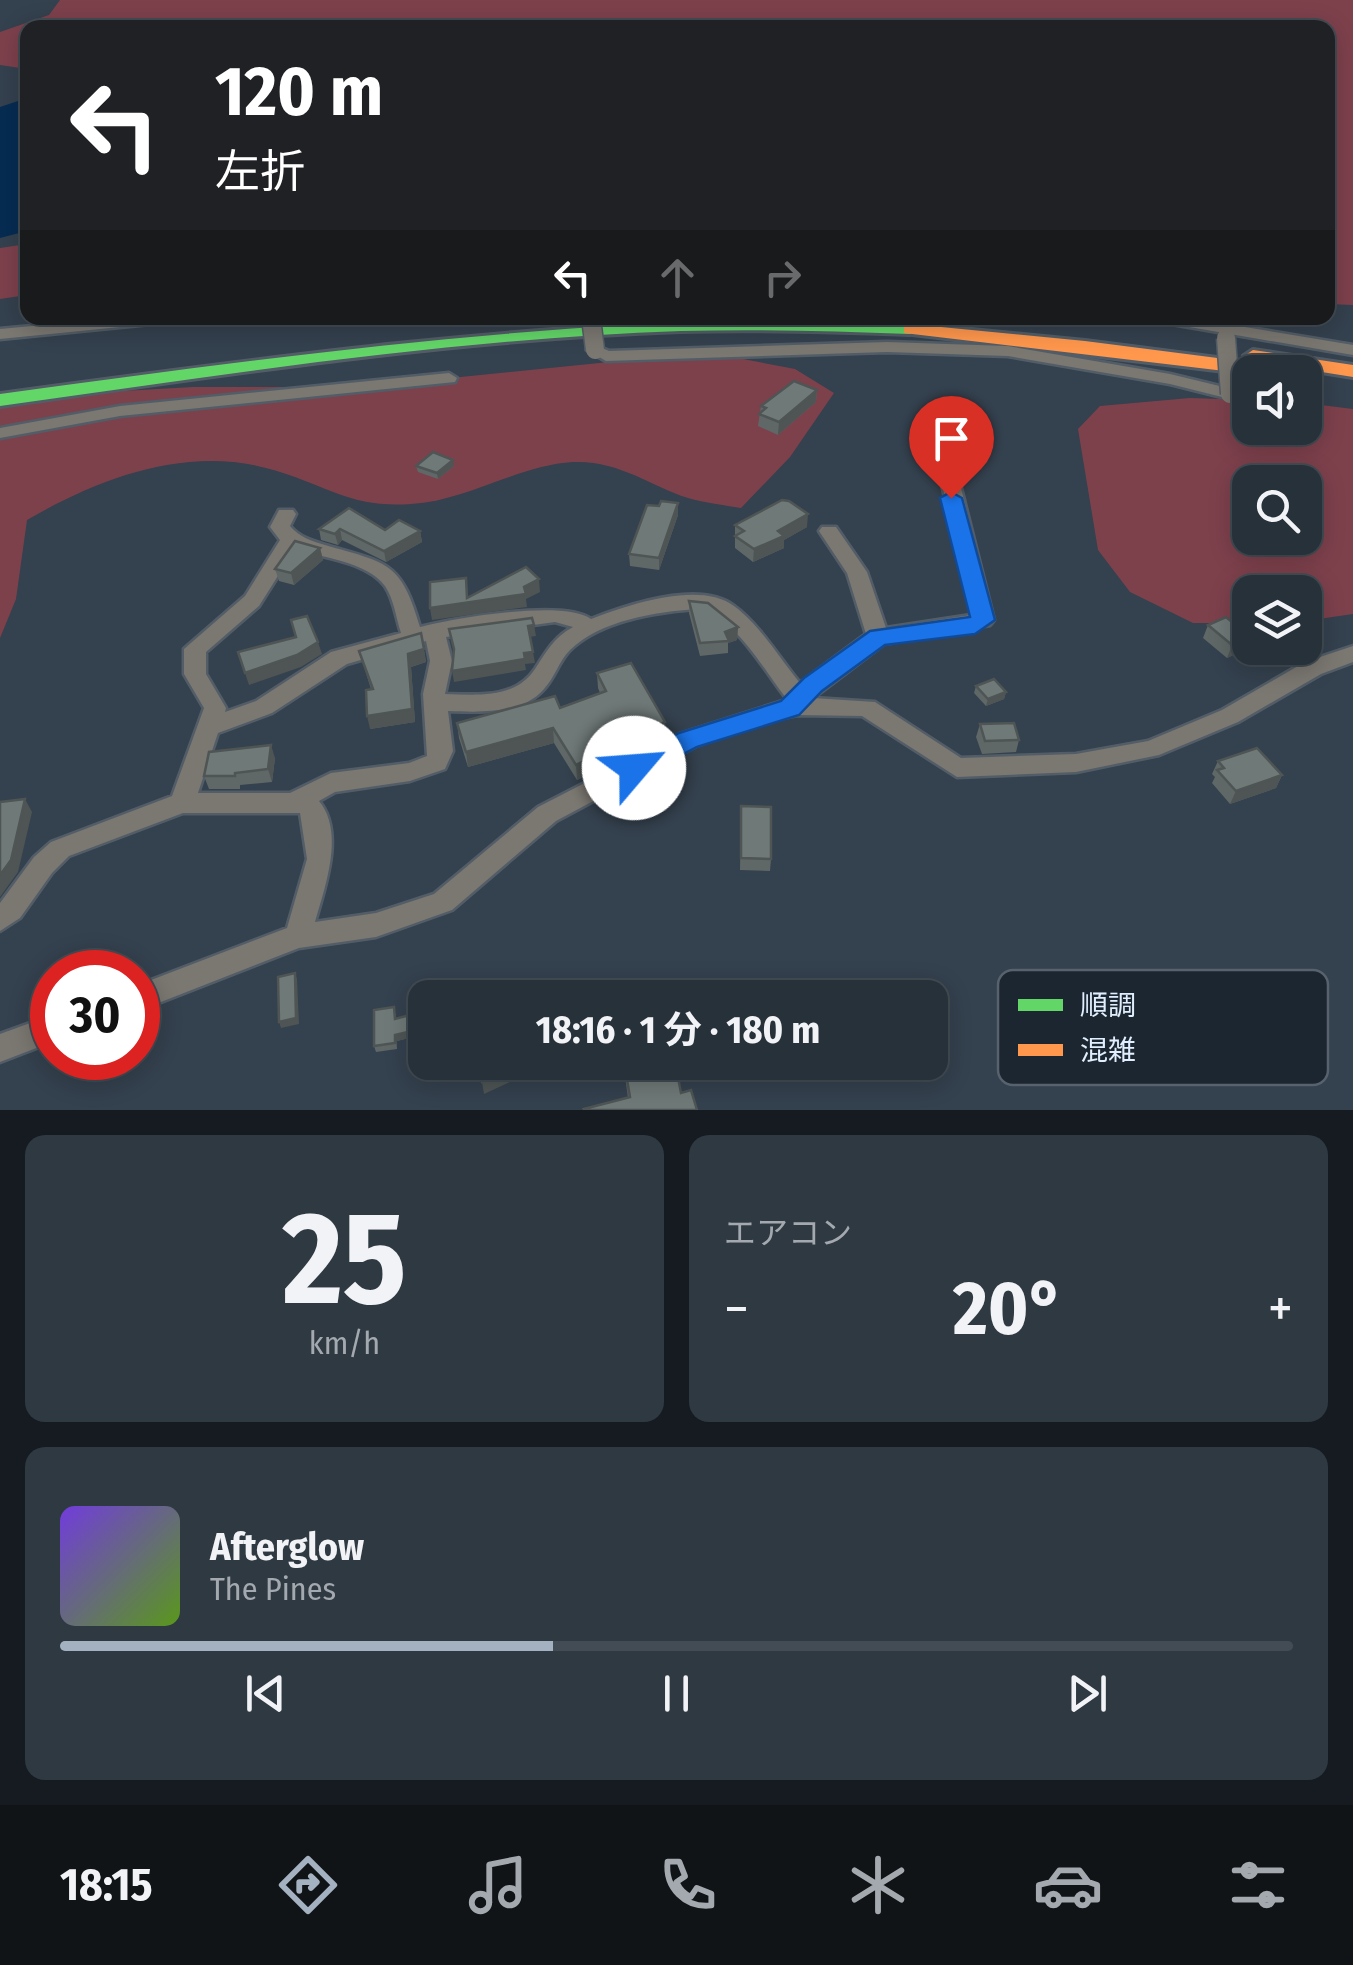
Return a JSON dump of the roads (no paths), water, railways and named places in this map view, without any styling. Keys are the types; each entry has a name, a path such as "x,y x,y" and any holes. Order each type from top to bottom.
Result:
{"highway":[{"path":"0,400 238,361 497,325"},
{"path":"0,386 566,332 762,325 1021,337 1232,366"},
{"path":"1028,325 1104,332 1353,372"},
{"path":"0,377 238,361"},
{"path":"0,413 238,361"},
{"path":"1322,379 1353,384"}],"street":[{"path":"0,334 90,325"},
{"path":"592,325 595,350 606,356 887,346 1008,352 1170,379 1230,394 1225,334"},
{"path":"1192,325 1225,334 1353,350"},
{"path":"0,434 120,411 449,378"},
{"path":"160,989 298,936 376,925 443,902 547,814 688,740 794,703 878,638 975,625 983,620 950,480"},
{"path":"286,514 280,528 290,540 338,552 386,574 441,662 434,703 441,752 432,768 331,783 295,802"},
{"path":"830,531 857,572 878,638"},
{"path":"182,803 215,708 196,674 195,650 252,601 290,540"},
{"path":"434,703 492,702 521,695 540,682 563,644 587,627 678,603 715,604 736,619 794,703"},
{"path":"209,727 264,707 339,658 423,633 565,615 587,627"},
{"path":"794,703 867,708 956,768 1076,763 1151,749 1230,716 1313,668 1353,654"},
{"path":"0,919 24,902 46,860 60,849 182,803 295,802 314,811 320,859 298,936"},
{"path":"0,1048 30,1037"}],"water":[{"path":"20,100 20,233 0,238 0,107"}]}
